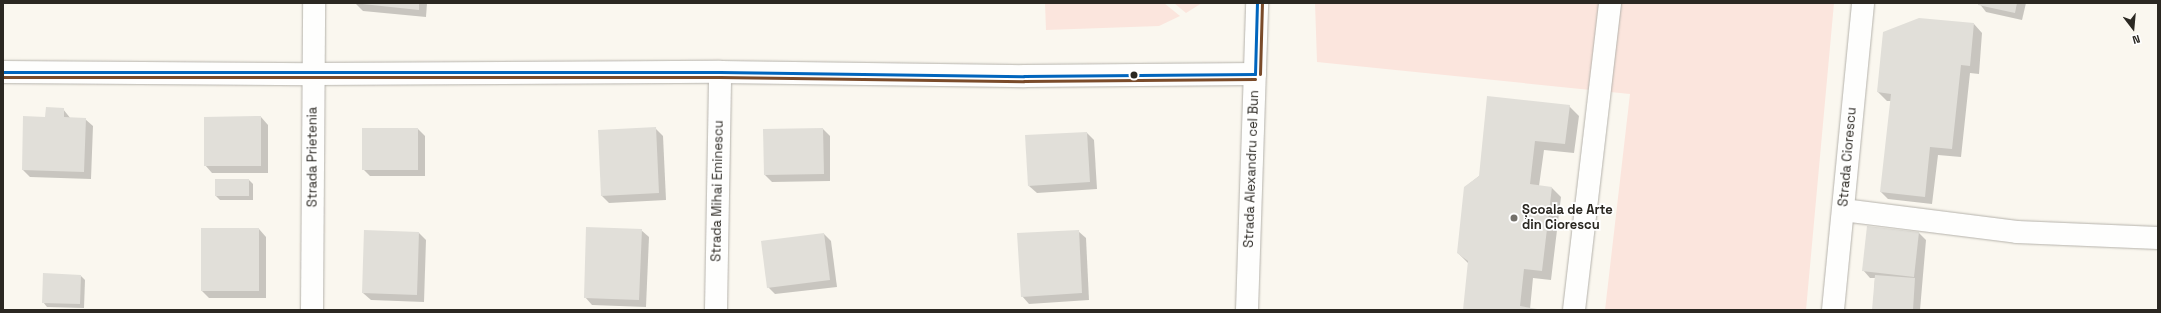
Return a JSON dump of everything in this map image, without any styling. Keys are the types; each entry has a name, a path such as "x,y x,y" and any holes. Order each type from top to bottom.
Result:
{"street":[{"name":"Strada Prietenia","path":"312,310 314,3"},
{"name":"Strada Alexandru cel Bun","path":"1248,310 1257,3"},
{"path":"1574,310 1610,3"},
{"name":"Strada Ciorescu","path":"1833,310 1863,3"},
{"path":"3,72 314,74 720,72 1024,76 1255,74"},
{"name":"Strada Mihai Eminescu","path":"716,310 720,72"},
{"path":"1843,210 2017,232 2158,238"}],"shaded area":[{"path":"1045,3 1164,3 1180,16 1159,26 1046,30"},
{"path":"1174,3 1202,3 1186,13"},
{"path":"1315,3 1834,3 1806,310 1605,310 1630,94 1317,62"}],"building":[{"path":"353,3 419,3 419,10"},
{"path":"1978,3 2017,3 2015,13 1978,5"},
{"path":"1919,18 1974,23 1970,66 1961,65 1952,149 1930,147 1925,197 1880,192 1891,94 1877,92 1883,32"},
{"path":"1487,96 1570,105 1565,144 1535,141 1530,184 1552,187 1542,271 1524,269 1520,306 1543,310 1463,310 1468,261 1457,253 1464,187 1479,176"},
{"path":"46,107 64,108 64,117 86,118 84,172 22,170 23,116 45,117"},
{"path":"261,116 261,166 204,166 204,117"},
{"path":"656,127 659,193 601,196 598,130"},
{"path":"362,128 418,128 418,170 362,170"},
{"path":"823,128 824,174 764,175 763,129"},
{"path":"1087,132 1090,182 1028,186 1025,135"},
{"path":"215,179 249,179 249,196 215,196"},
{"path":"1867,226 1919,232 1914,277 1862,271"},
{"path":"586,227 642,229 639,300 584,298"},
{"path":"201,228 259,228 259,291 201,291"},
{"path":"364,230 419,232 417,295 362,293"},
{"path":"1079,230 1082,293 1021,297 1017,233"},
{"path":"824,233 830,280 767,288 761,241"},
{"path":"43,273 81,275 80,304 42,303"},
{"path":"1875,275 1915,278 1913,310 1872,310"}],"transit line":[{"path":"1255,74 1257,3"},
{"path":"1260,74 1262,3"},
{"path":"3,72 720,72 1024,76 1255,74"},
{"path":"3,77 720,77 1024,81 1255,79"}],"place":[{"name":"Școala de Arte din Ciorescu","path":"1514,218"}]}
